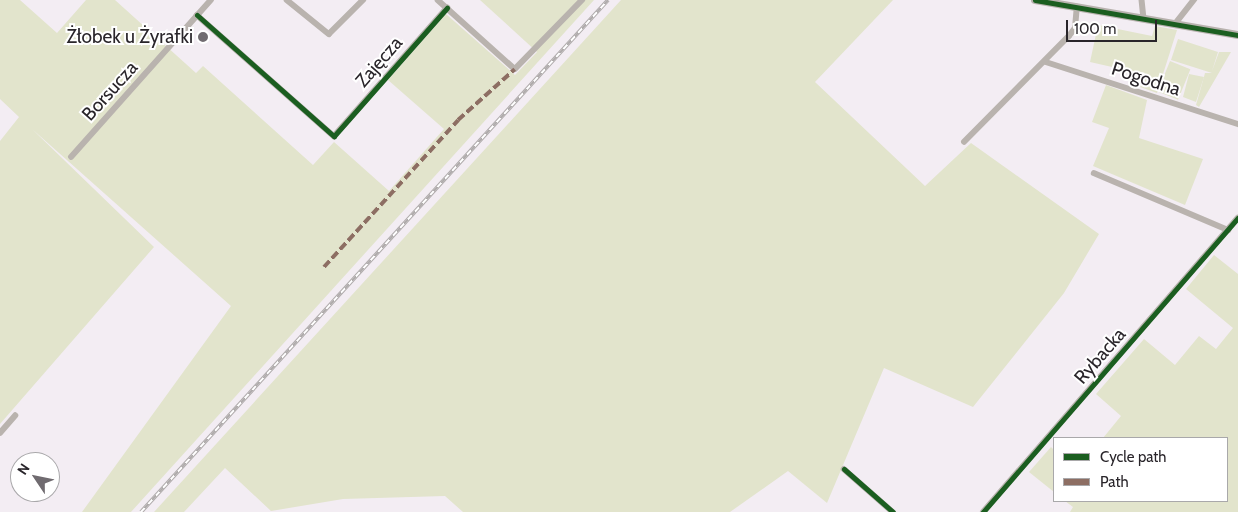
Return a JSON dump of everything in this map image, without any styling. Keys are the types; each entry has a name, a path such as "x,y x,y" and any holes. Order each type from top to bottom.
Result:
{"street":[{"name":"Borsucza","path":"71,157 210,0"},
{"path":"287,0 329,34 363,0"},
{"path":"438,0 515,69 582,0"},
{"path":"1035,0 1238,35"},
{"path":"1142,0 1144,19"},
{"path":"1175,24 1194,0"},
{"path":"964,142 1046,62 1075,28 1077,7"},
{"name":"Zajęcza","path":"198,15 334,136 447,8"},
{"name":"Pogodna","path":"1046,62 1238,124"},
{"path":"1094,172 1228,230"},
{"name":"Rybacka","path":"983,512 1238,218"},
{"path":"0,433 15,416"},
{"path":"844,468 892,512"}],"green space":[{"path":"0,0 20,0 57,33 86,0 115,0 196,73 203,66 313,165 334,142 389,191 444,129 388,80 446,14 515,75 537,52 480,0 594,0 131,512 82,512 231,306 32,129 154,247 0,424 0,141 19,117 0,99"},
{"path":"621,0 893,0 815,82 925,186 971,143 1099,234 1064,293 973,407 884,368 827,503 788,471 730,512 463,512 445,496 343,499 271,511 225,468 184,512 154,512"},
{"path":"1098,25 1152,36 1155,26 1177,30 1157,93 1140,87 1143,74 1090,62"},
{"path":"1178,39 1218,52 1212,71 1219,52 1231,52 1199,107 1196,105 1205,73 1212,73 1171,60"},
{"path":"1170,61 1190,69 1178,100 1158,92"},
{"path":"1189,74 1204,77 1196,102 1183,97"},
{"path":"1106,85 1147,100 1139,138 1203,159 1185,205 1093,166 1109,128 1092,122"},
{"path":"1214,255 1238,274 1238,512 1070,512 1073,507 1066,502 1228,502 1228,437 1104,437 1121,416 1096,394 1144,339 1175,365 1199,336 1216,349 1233,328 1186,289"},
{"path":"1051,447 1053,449 1053,491 1029,472"}],"railway":[{"path":"141,512 608,0"}],"marked path":[{"path":"324,267 458,120 515,69"}],"cycle path":[{"path":"1035,0 1238,35"},
{"path":"197,15 334,136 447,8"},
{"path":"983,512 1238,218"},
{"path":"844,469 893,512"}],"place":[{"name":"Żłobek u Żyrafki","path":"203,37"}]}
